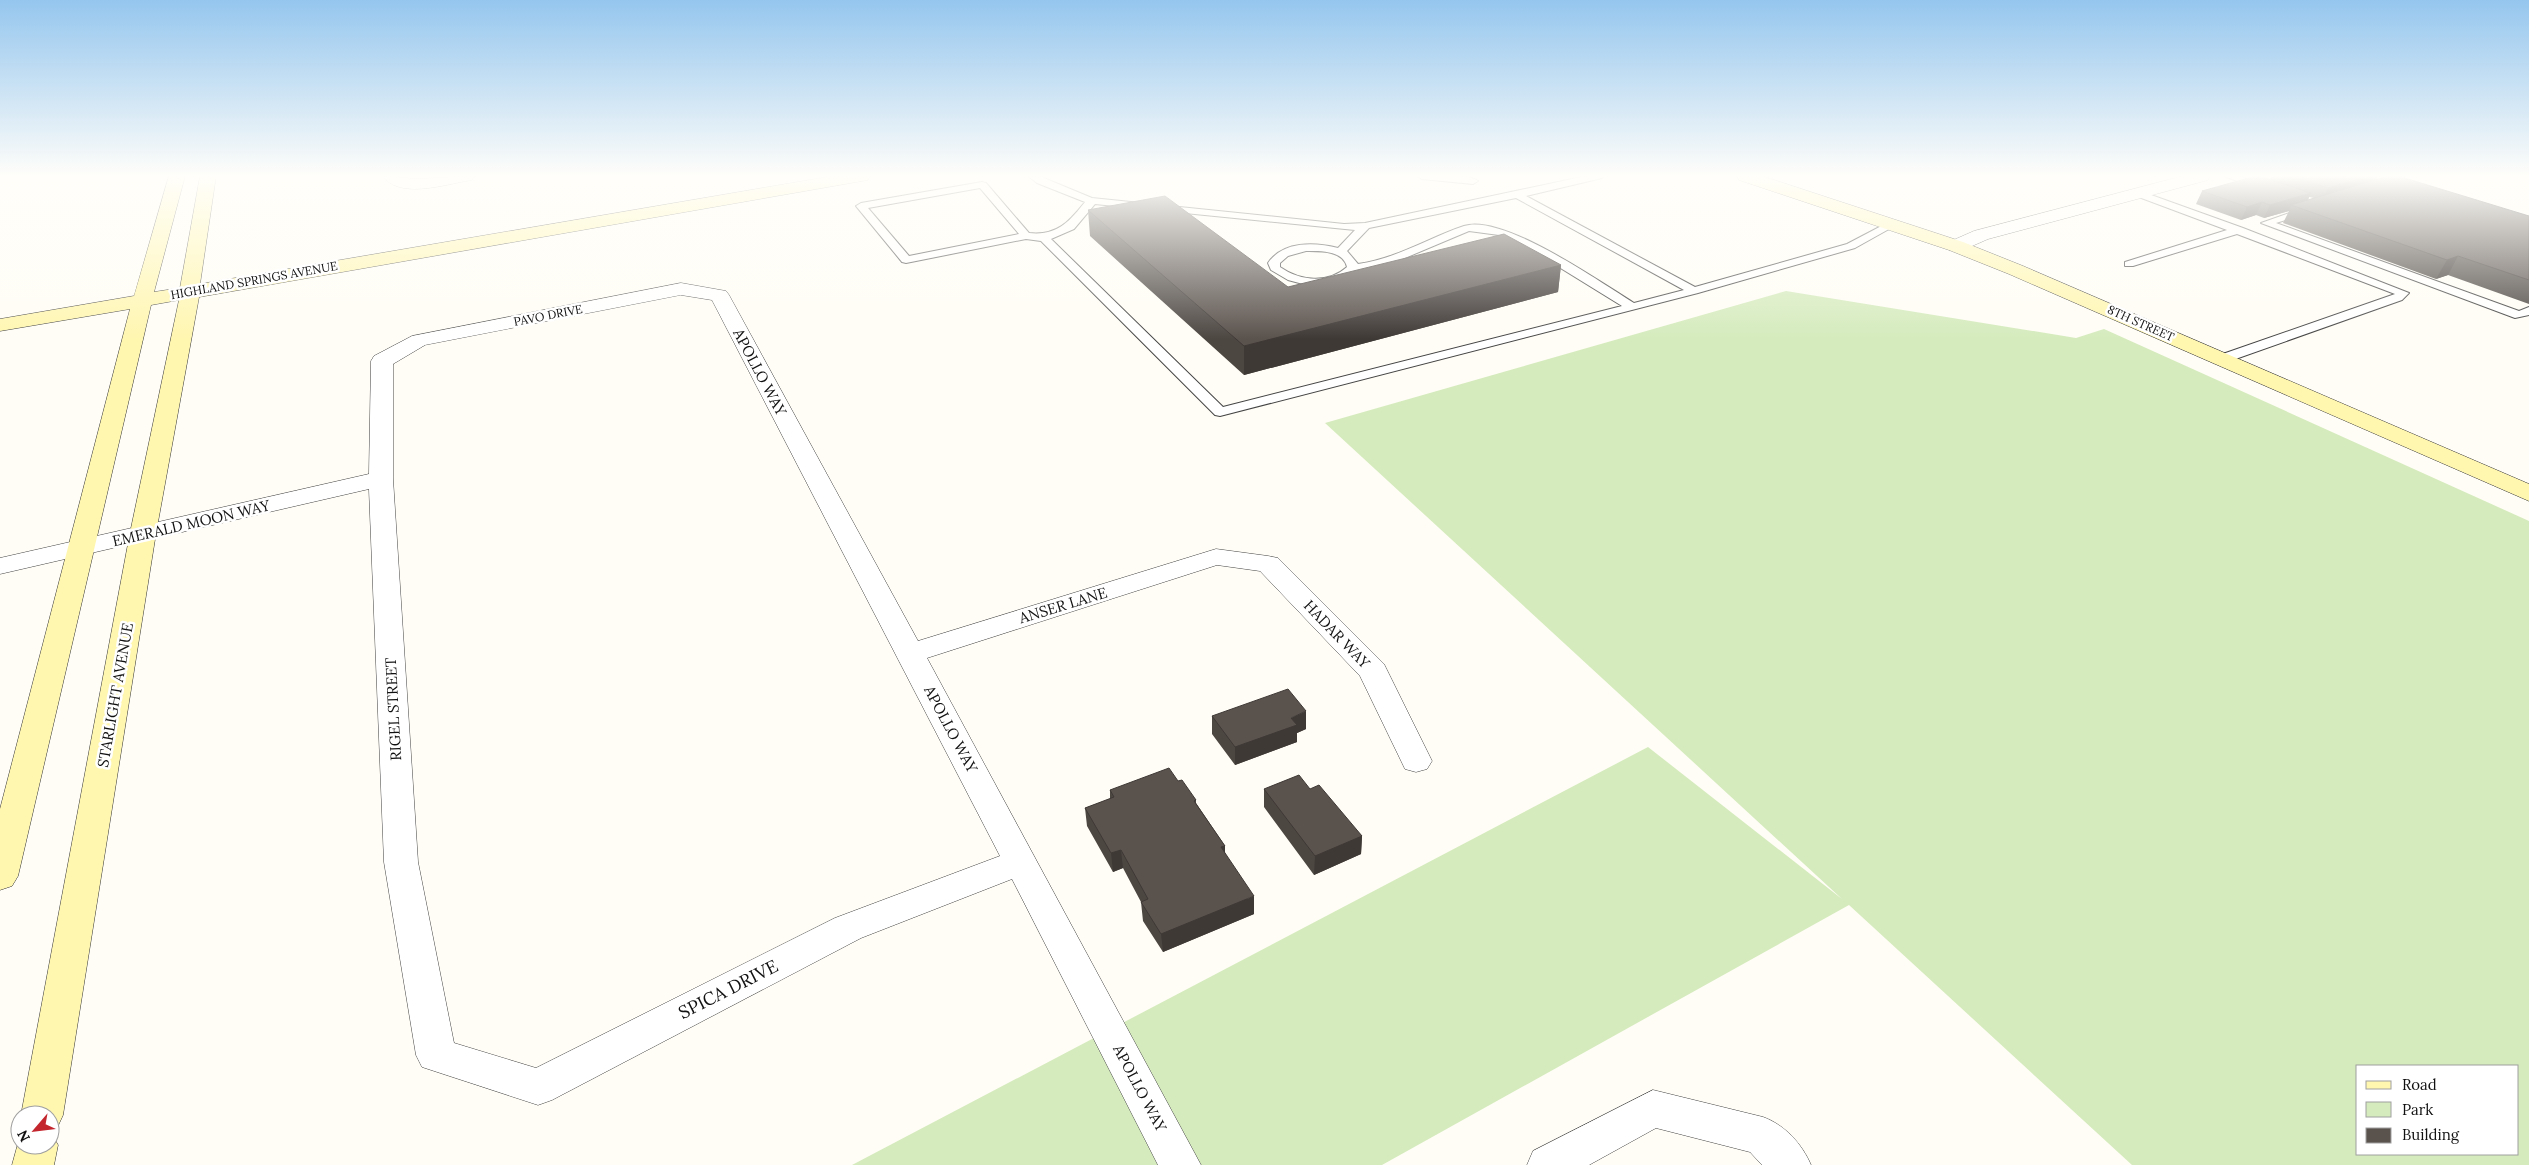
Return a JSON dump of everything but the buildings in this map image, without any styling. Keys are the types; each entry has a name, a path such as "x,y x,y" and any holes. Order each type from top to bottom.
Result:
{"street":[{"path":"0,876 145,290 162,230"},
{"name":"STARLIGHT AVENUE","path":"44,1105 143,533 199,230"},
{"name":"HIGHLAND SPRINGS AVENUE","path":"190,283 480,230"},
{"name":"HIGHLAND SPRINGS AVENUE","path":"0,307 145,290 521,230"},
{"name":"8TH STREET","path":"1911,230 1956,246 2115,311 2529,493"},
{"path":"1956,246 1981,235 1999,230"},
{"name":"PAVO DRIVE","path":"382,361 418,340 681,289 719,295"},
{"name":"HIGHLAND SPRINGS AVENUE","path":"0,325 145,290"},
{"name":"APOLLO WAY","path":"719,295 911,653 1180,1165"},
{"name":"RIGEL STREET","path":"382,361 381,479 401,862 436,1055"},
{"name":"EMERALD MOON WAY","path":"0,566 381,479"},
{"name":"ANSER LANE","path":"911,653 1216,557"},
{"name":"HADAR WAY","path":"1216,557 1268,564 1373,672 1416,761"},
{"name":"SPICA DRIVE","path":"436,1055 538,1087 848,928 1021,862"},
{"path":"1548,1165 1653,1109 1777,1150"}],"lane":[{"path":"881,230 906,260 1026,236 1044,238 1062,230"},
{"path":"1021,230 1026,236"},
{"path":"1276,230 1310,236 1349,257 1353,262 1353,268"},
{"path":"1331,230 1310,236 1277,258 1274,263 1275,268 1290,278 1316,281 1340,277 1353,268 1382,264 1462,230"},
{"path":"1340,252 1361,230"},
{"path":"1488,230 1501,232 1524,241 1634,307"},
{"path":"1581,230 1694,291"},
{"path":"1044,238 1220,412 1694,291 1851,246 1881,230"},
{"path":"2129,264 2238,230"},
{"path":"2222,359 2398,297 2403,292 2240,230"},
{"path":"2286,230 2519,314 2529,311"}],"green space":[{"path":"1786,291 2076,338 2104,329 2529,521 2529,1165 2132,1165 1849,905 1382,1165 852,1165 1648,747 1842,899 1325,423"}]}
